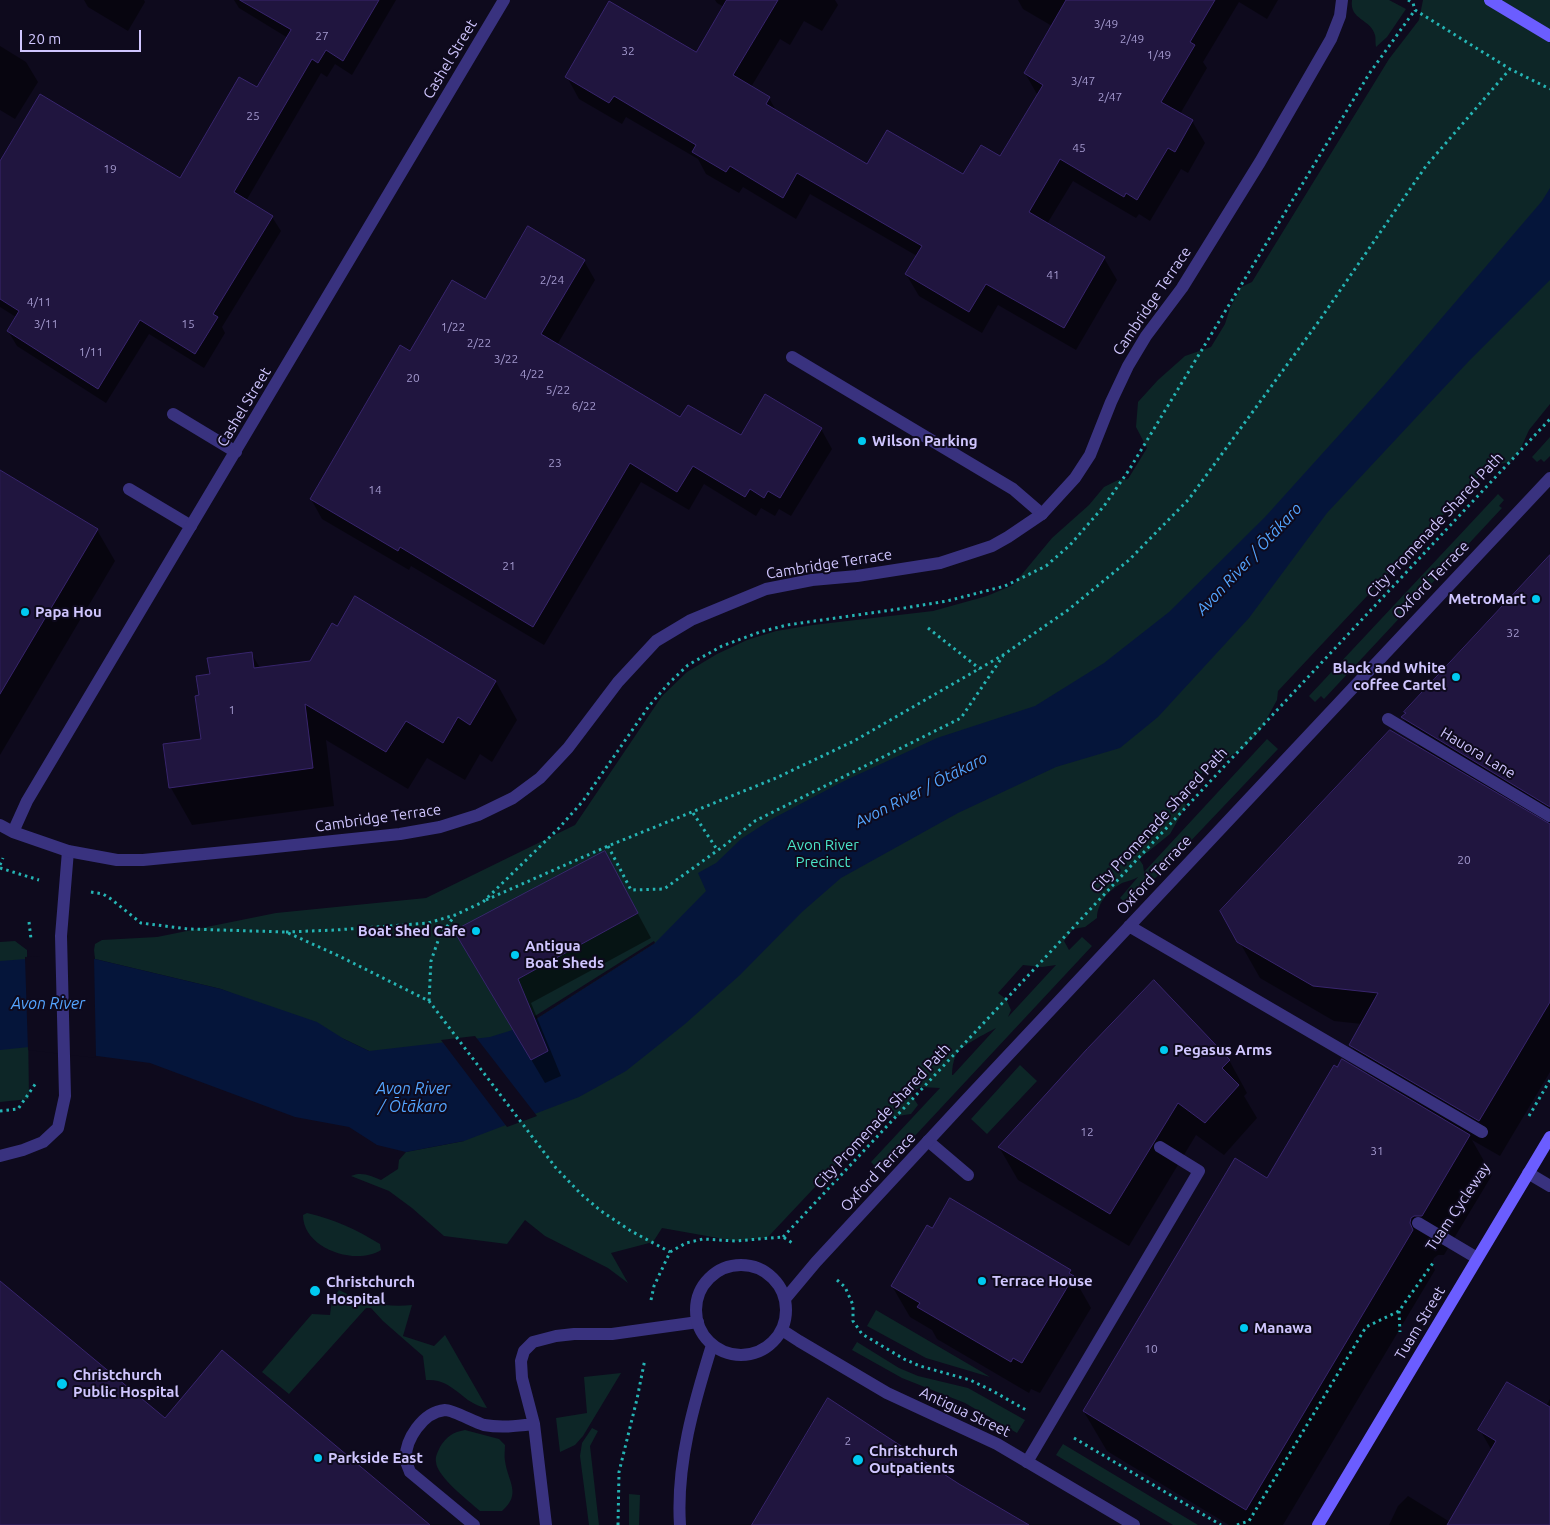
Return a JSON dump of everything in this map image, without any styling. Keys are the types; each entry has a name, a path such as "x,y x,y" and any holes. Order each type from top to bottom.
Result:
{"main road":[{"path":"1490,0 1550,36"},
{"name":"Tuam Street","path":"1318,1525 1550,1137"}],"street":[{"name":"Cashel Street","path":"13,832 27,801 504,0"},
{"name":"Cambridge Terrace","path":"0,825 13,832 68,851 117,860 191,856 400,834 440,827 478,815 512,798 540,778 568,748 618,682 656,641 691,620 766,589 812,580 857,576 940,563 992,546 1042,514 1074,478 1090,456 1111,402 1128,366 1146,336 1182,288 1260,162 1331,39 1340,16 1342,0"},
{"path":"792,357 1013,489 1042,514"},
{"path":"173,414 236,452"},
{"name":"Oxford Terrace","path":"785,1299 816,1262 928,1141 1550,478"},
{"path":"129,489 191,526"},
{"name":"Hauora Lane","path":"1388,719 1550,816"},
{"path":"0,1156 43,1142 58,1128 65,1096 62,936 68,851"},
{"path":"1129,926 1482,1132"},
{"path":"928,1141 968,1175"},
{"path":"1027,1462 1199,1171 1160,1147"},
{"path":"1528,1173 1550,1186"},
{"path":"1418,1223 1478,1258"},
{"path":"744,1265 757,1268 770,1275 780,1286 785,1299 786,1320 782,1330 775,1341 764,1350 751,1354 738,1356 712,1345 706,1339 698,1322 696,1308 699,1294 706,1282 717,1272 730,1266 744,1265"},
{"path":"546,1525 534,1424 521,1370 522,1357 527,1346 537,1340 556,1336 612,1334 698,1322"},
{"name":"Antigua Street","path":"782,1330 887,1393 980,1436 1134,1525"},
{"path":"680,1525 680,1476 700,1384 712,1345"},
{"path":"474,1525 410,1472 406,1462 408,1444 414,1432 424,1420 437,1411 448,1410 470,1420 492,1426 534,1424"}],"path":[{"path":"1408,0 1414,2 1415,10 1510,69 1550,89"},
{"path":"483,902 608,846 776,778 854,741 1003,655 1068,610 1129,560 1189,500 1318,321 1426,166 1510,69"},
{"name":"City Promenade Shared Path","path":"670,1252 686,1243 703,1239 735,1241 783,1237 1550,419"},
{"path":"928,628 980,668"},
{"path":"608,846 631,890 664,889 718,851 755,821 961,718 1003,655"},
{"path":"693,812 718,851"},
{"path":"429,1001 434,954 439,938 455,915"},
{"path":"29,922 31,944"},
{"path":"140,923 188,929 286,932 340,956 429,1001 556,1168 581,1194 601,1211 631,1231 670,1252 654,1286 648,1308 646,1352 637,1399 619,1472 618,1525"},
{"path":"1525,1122 1550,1080"},
{"path":"0,1111 18,1109 36,1082"},
{"name":"Tuam Cycleway","path":"1237,1525 1249,1521 1366,1327 1399,1311 1449,1241"}],"green space":[{"path":"1352,0 1389,0 1406,9 1387,37 1376,47 1373,30 1354,12"},
{"name":"Avon River Precinct","path":"1423,0 1550,0 1550,404 1529,430 1520,450 1510,462 1489,466 1278,691 1277,700 1260,731 1245,747 1219,763 1209,765 1181,796 1186,806 1170,834 1139,859 1143,865 1144,872 1267,739 1278,749 1129,906 1120,898 1138,877 1122,883 1108,893 1101,902 1097,918 1085,927 1073,929 1064,941 1069,950 1082,937 1092,946 884,1169 881,1166 878,1169 871,1162 940,1088 920,1087 910,1093 918,1105 911,1114 884,1120 879,1119 767,1238 735,1241 662,1228 653,1242 611,1253 628,1283 608,1268 545,1236 525,1220 507,1244 444,1236 389,1191 351,1176 363,1174 381,1180 398,1169 399,1160 406,1152 464,1141 369,1051 221,989 95,959 95,944 102,940 157,937 276,913 426,898 575,825 662,696 687,672 717,654 747,640 776,631 933,611 987,596 1013,585 1052,538 1089,505 1104,487 1118,480 1128,479 1147,448 1136,427 1138,402 1158,380 1185,356 1211,347 1225,324 1230,308 1241,287 1252,282 1389,59 1419,20","holes":["1023,965 1042,967 1056,965 1008,1017 1011,1010 1006,999 998,993","996,1028 953,1075 952,1075 952,1067 958,1051"]},
{"path":"1550,437 1550,456 1544,462 1541,459 1537,462 1532,457"},
{"path":"1498,494 1504,500 1499,506 1502,508 1324,699 1321,696 1315,702 1309,696"},
{"path":"15,941 27,950 29,1099 0,1102 0,942"},
{"path":"1020,1065 1037,1081 987,1134 971,1119"},
{"path":"307,1213 327,1218 354,1230 380,1244 381,1250 358,1256 345,1255 321,1245 305,1227 303,1215"},
{"path":"339,1290 356,1298 374,1303 393,1306 412,1305 403,1336 434,1346 445,1335 487,1408 471,1402 444,1383 436,1380 426,1380 423,1356 371,1308 366,1308 289,1394 262,1372 312,1314 330,1315 332,1299"},
{"path":"876,1310 990,1377 926,1358 867,1326"},
{"path":"857,1342 899,1368 918,1376 968,1388 1025,1420 1017,1433 965,1403 902,1378 852,1350"},
{"path":"621,1373 583,1436 575,1445 560,1452 556,1418 587,1413 584,1377"},
{"path":"592,1428 598,1431 590,1446 599,1525 589,1525 580,1456 582,1443"},
{"path":"465,1430 499,1439 505,1445 505,1461 513,1493 508,1505 502,1511 480,1511 447,1481 438,1468 436,1458 442,1443 453,1434"},
{"path":"1063,1444 1198,1525 1173,1525 1056,1455"},
{"path":"629,1494 640,1495 639,1525 629,1525"}],"water":[{"name":"Avon River / Ōtākaro","path":"1550,188 1550,280 1469,361 1327,513 1249,618 1158,717 1120,748 1056,767 958,813 841,878 802,912 740,975 685,1024 626,1071 579,1097 464,1141 406,1152 377,1145 349,1127 295,1117 150,1063 29,1047 0,1050 0,961 40,958 95,959 221,989 317,1022 344,1039 369,1051 490,1037 519,1028 536,1019 655,943 706,891 698,873 716,863 741,839 772,819 842,782 937,738 1035,706 1104,663 1169,612 1265,517 1385,384 1542,201"}],"pier":[{"path":"654,941 655,943 536,1019 535,1016"},
{"name":"Avon River","path":"94,956 96,1058 28,1050 25,957"},
{"path":"475,1036 537,1116 507,1127 441,1040"}],"building":[{"path":"240,0 379,0 343,61 326,50 318,63 312,59 234,192 273,216 213,314 218,317 195,354 140,320 98,389 7,331 19,311 0,299 0,161 40,94 180,178 239,77 257,87 291,30"},
{"path":"727,0 778,0 733,75 770,97 766,104 867,164 887,130 963,174 981,145 1000,156 1043,85 1024,73 1066,0 1215,0 1190,42 1195,45 1161,102 1193,120 1175,152 1168,148 1137,200 1126,193 1124,197 1060,159 1029,212 1105,257 1064,328 986,284 969,312 905,274 922,246 797,173 783,198 730,166 726,172 692,152 696,145 614,96 609,103 565,77 609,1 696,52"},
{"path":"528,226 585,260 541,334 680,417 688,405 741,435 765,394 822,428 780,498 768,491 764,498 750,489 745,497 693,466 677,492 630,463 533,627 400,547 398,551 310,499 400,345 410,351 452,280 485,299"},
{"name":"Papa Hou","path":"0,470 98,529 0,694"},
{"path":"1550,555 1550,807 1401,717"},
{"path":"355,596 496,681 470,725 458,717 443,743 406,721 386,752 305,704 313,768 169,788 163,744 201,739 195,696 199,695 196,676 210,674 207,658 252,652 254,668 310,661 332,623 337,626"},
{"path":"1390,730 1550,824 1550,1002 1479,1121 1349,1045 1378,993 1313,986 1237,942 1220,911"},
{"name":"Antigua Boat Sheds","path":"605,851 638,913 518,979 548,1051 531,1060 454,931"},
{"path":"1154,980 1230,1060 1222,1068 1239,1085 1205,1123 1178,1103 1110,1214 998,1147 1087,1049"},
{"name":"Manawa","path":"1342,1059 1470,1135 1422,1216 1411,1218 1410,1223 1413,1230 1246,1510 1083,1411 1235,1158 1267,1178 1334,1065 1337,1067"},
{"name":"Terrace House","path":"950,1198 1071,1270 1069,1273 1074,1276 1022,1363 1013,1358 1011,1362 917,1307 920,1303 891,1286 927,1225 932,1228"},
{"name":"Christchurch Public Hospital","path":"0,1281 165,1418 222,1350 430,1525 0,1525"},
{"path":"1507,1382 1550,1407 1550,1525 1447,1525 1496,1441 1478,1430"},
{"name":"Christchurch Outpatients","path":"828,1398 959,1484 1029,1525 752,1525"}],"place":[{"name":"Wilson Parking","path":"862,441"},
{"name":"MetroMart","path":"1536,599"},
{"name":"Papa Hou","path":"25,612"},
{"name":"Black and White coffee Cartel","path":"1456,677"},
{"name":"Boat Shed Cafe","path":"476,931"},
{"name":"Antigua Boat Sheds","path":"515,955"},
{"name":"Pegasus Arms","path":"1164,1050"},
{"name":"Terrace House","path":"982,1281"},
{"name":"Christchurch Hospital","path":"315,1291"},
{"name":"Manawa","path":"1244,1328"},
{"name":"Christchurch Public Hospital","path":"62,1384"},
{"name":"Parkside East","path":"318,1458"},
{"name":"Christchurch Outpatients","path":"858,1460"}]}
